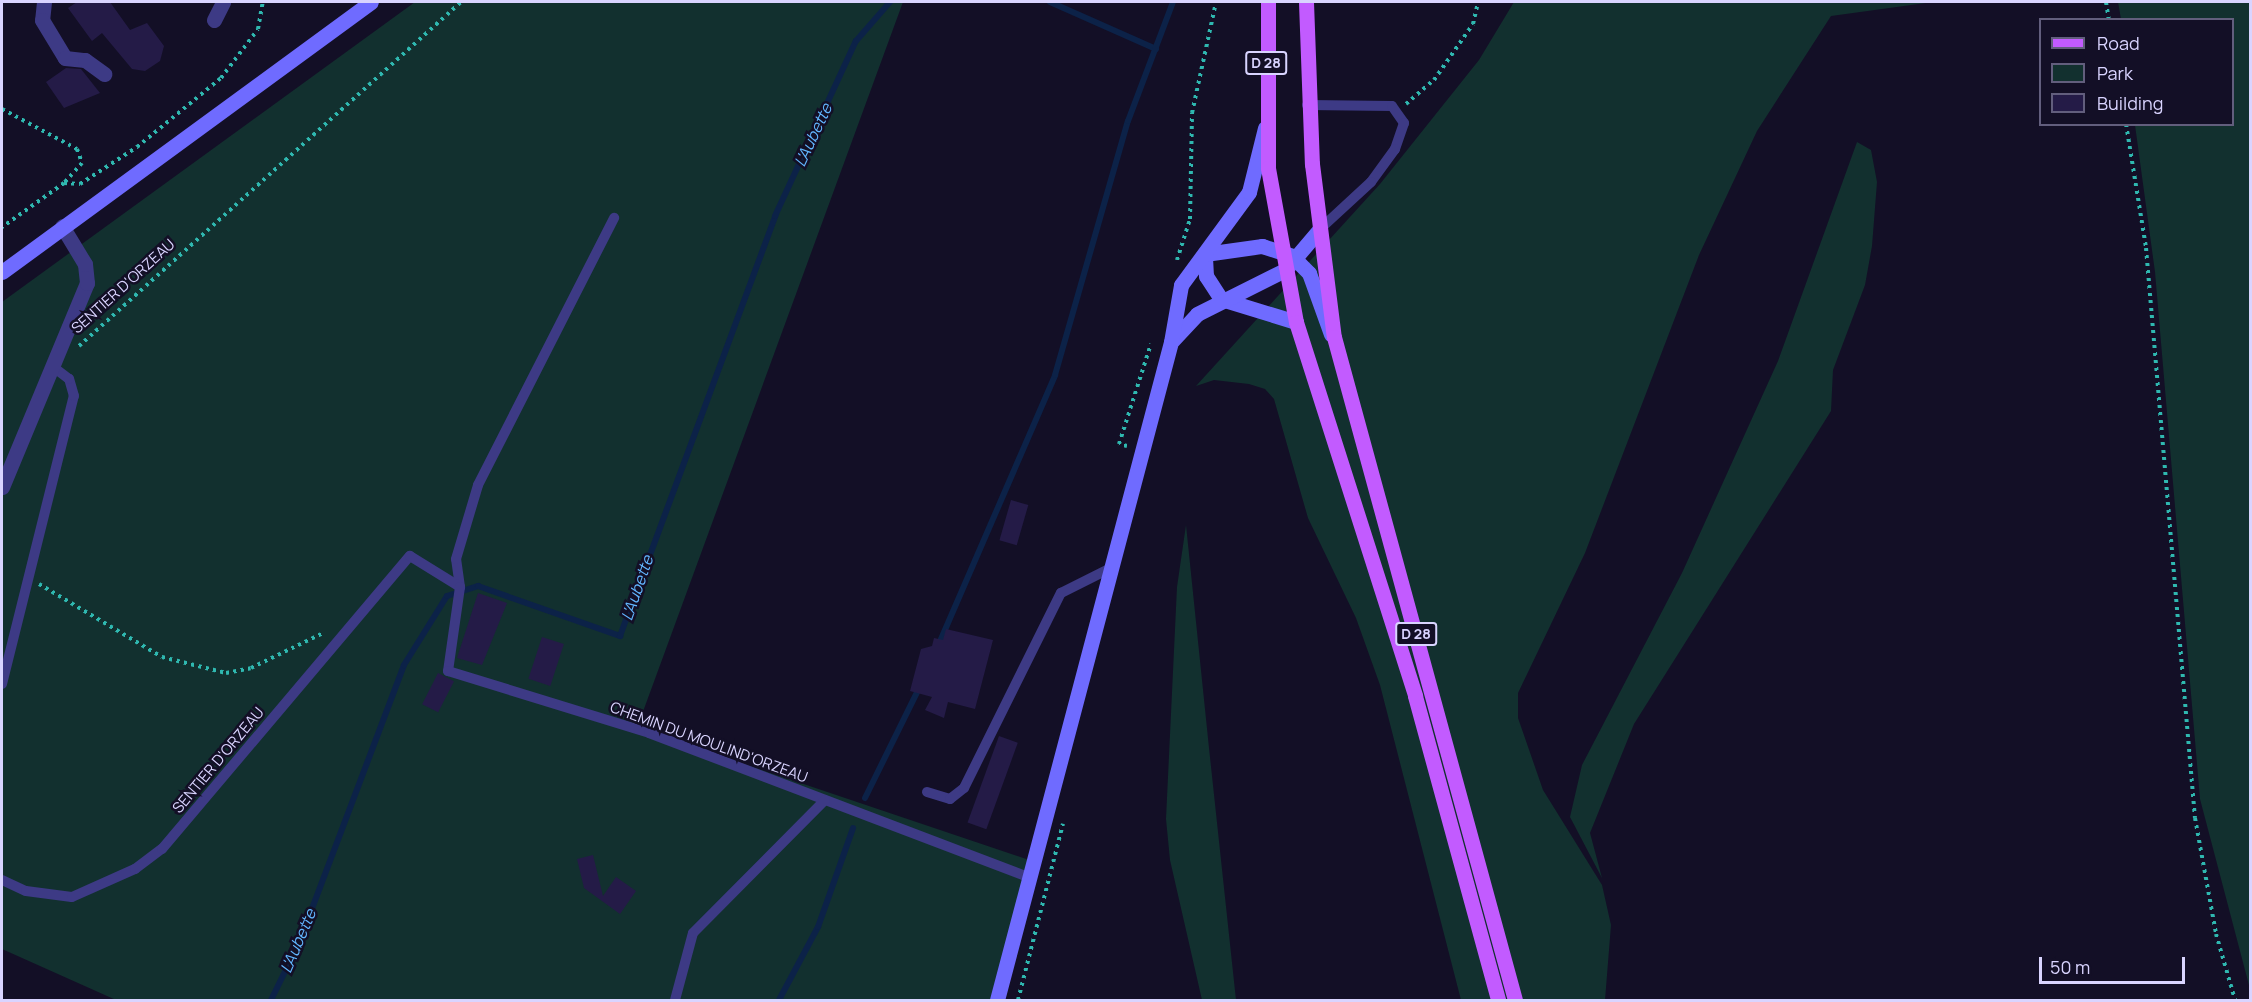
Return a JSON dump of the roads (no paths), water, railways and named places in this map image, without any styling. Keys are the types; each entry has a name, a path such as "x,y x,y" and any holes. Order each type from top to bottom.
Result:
{"main road":[{"name":"D 28","path":"1268,2 1266,124 1281,251 1291,265 1296,322 1415,696 1498,1000"},
{"name":"D 28","path":"1306,2 1307,105 1319,230 1334,337 1515,1000"}],"street":[{"path":"44,2 42,20 60,52 65,58 85,60 104,74"},
{"path":"214,20 223,2"},
{"path":"2,272 371,2"},
{"path":"997,1000 1171,342 1181,285 1252,186 1266,124"},
{"path":"2,487 87,283 85,264 62,226"},
{"path":"1171,342 1192,317 1221,299 1291,265 1319,230"},
{"path":"1205,254 1244,246 1281,251"},
{"path":"1205,254 1206,276 1221,299 1296,322"},
{"path":"1291,265 1310,273 1334,337"}],"lane":[{"path":"1307,105 1375,103 1399,110 1404,123 1395,149 1371,182 1319,230"},
{"path":"460,590 456,559 478,485 614,218"},
{"path":"2,684 74,396 69,379 52,366"},
{"name":"SENTIER D'ORZEAU","path":"2,880 26,891 72,897 135,869 162,849 410,556 460,590"},
{"path":"927,792 950,799 964,788 1061,593 1113,567"},
{"name":"CHEMIN DU MOULIND'ORZEAU","path":"460,590 448,671 650,733 1030,878"},
{"path":"675,1000 693,933 825,800"}],"waterway":[{"name":"L'Aubette","path":"271,1000 299,943 404,665 447,596 478,586 620,636 775,216 856,41 890,2"},
{"name":"L'Aubette","path":"1050,2 1156,49"},
{"name":"L'Aubette","path":"938,646 1055,375 1128,121 1173,2"},
{"name":"L'Aubette","path":"865,798 920,686"},
{"name":"L'Aubette","path":"779,1000 818,927 853,828"}]}
